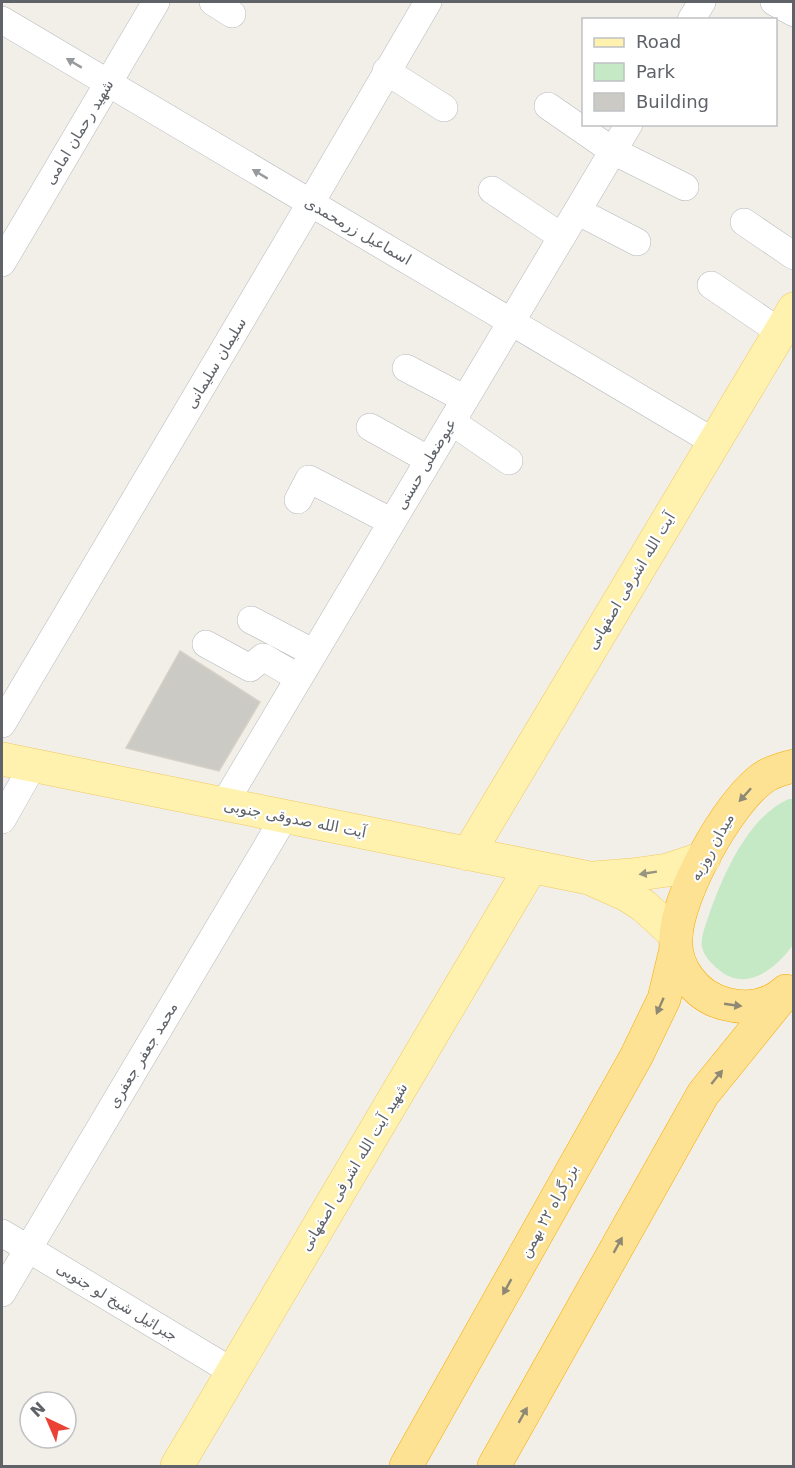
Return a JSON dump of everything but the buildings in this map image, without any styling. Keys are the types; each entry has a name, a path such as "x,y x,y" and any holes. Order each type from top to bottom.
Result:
{"highway":[{"name":"میدان روزبه","path":"676,942 682,911 695,874 735,806 761,779 788,762"},
{"path":"676,942 681,966 690,981 702,993 717,1002 752,1007 768,1002 789,989"},
{"name":"بزرگراه ۲۲ بهمن","path":"406,1467 636,1057 664,999 676,942"},
{"path":"494,1467 703,1094 789,989"}],"main road":[{"name":"آیت الله اشرفی اصفهانی","path":"468,854 787,320"},
{"name":"آیت الله صدوقی جنوبی","path":"2,759 589,878"},
{"path":"589,878 668,870 704,858"},
{"name":"شهید آیت الله اشرفی اصفهانی","path":"177,1467 531,867"},
{"path":"589,878 627,895 644,906 676,942"}],"street":[{"name":"شهید رحمان امامی","path":"2,263 156,2"},
{"name":"سلیمان سلیمانی","path":"2,724 428,2"},
{"path":"692,18 702,2"},
{"path":"774,2 794,13"},
{"name":"اسماعیل زرمحمدی","path":"2,20 714,442"},
{"path":"386,71 444,108"},
{"path":"548,106 613,151 685,187"},
{"name":"عیوضعلی حسنی","path":"224,804 628,126"},
{"path":"492,190 562,237"},
{"path":"577,211 638,242"},
{"path":"744,222 794,256"},
{"path":"711,285 787,320"},
{"path":"406,368 465,399"},
{"path":"452,422 509,461"},
{"path":"370,427 429,460"},
{"path":"298,500 309,479 392,522"},
{"path":"251,620 314,653"},
{"path":"207,644 250,668 263,657 299,678"},
{"path":"2,820 33,765"},
{"name":"محمد جعفر جعفری","path":"2,1293 285,816"},
{"name":"جبرائیل شیخ لو جنوبی","path":"2,1233 233,1372"}],"green space":[{"path":"789,799 794,799 793,945 778,962 760,975 739,979 729,976 713,964 703,950 702,939 707,920 723,880 750,832 775,807"}]}
